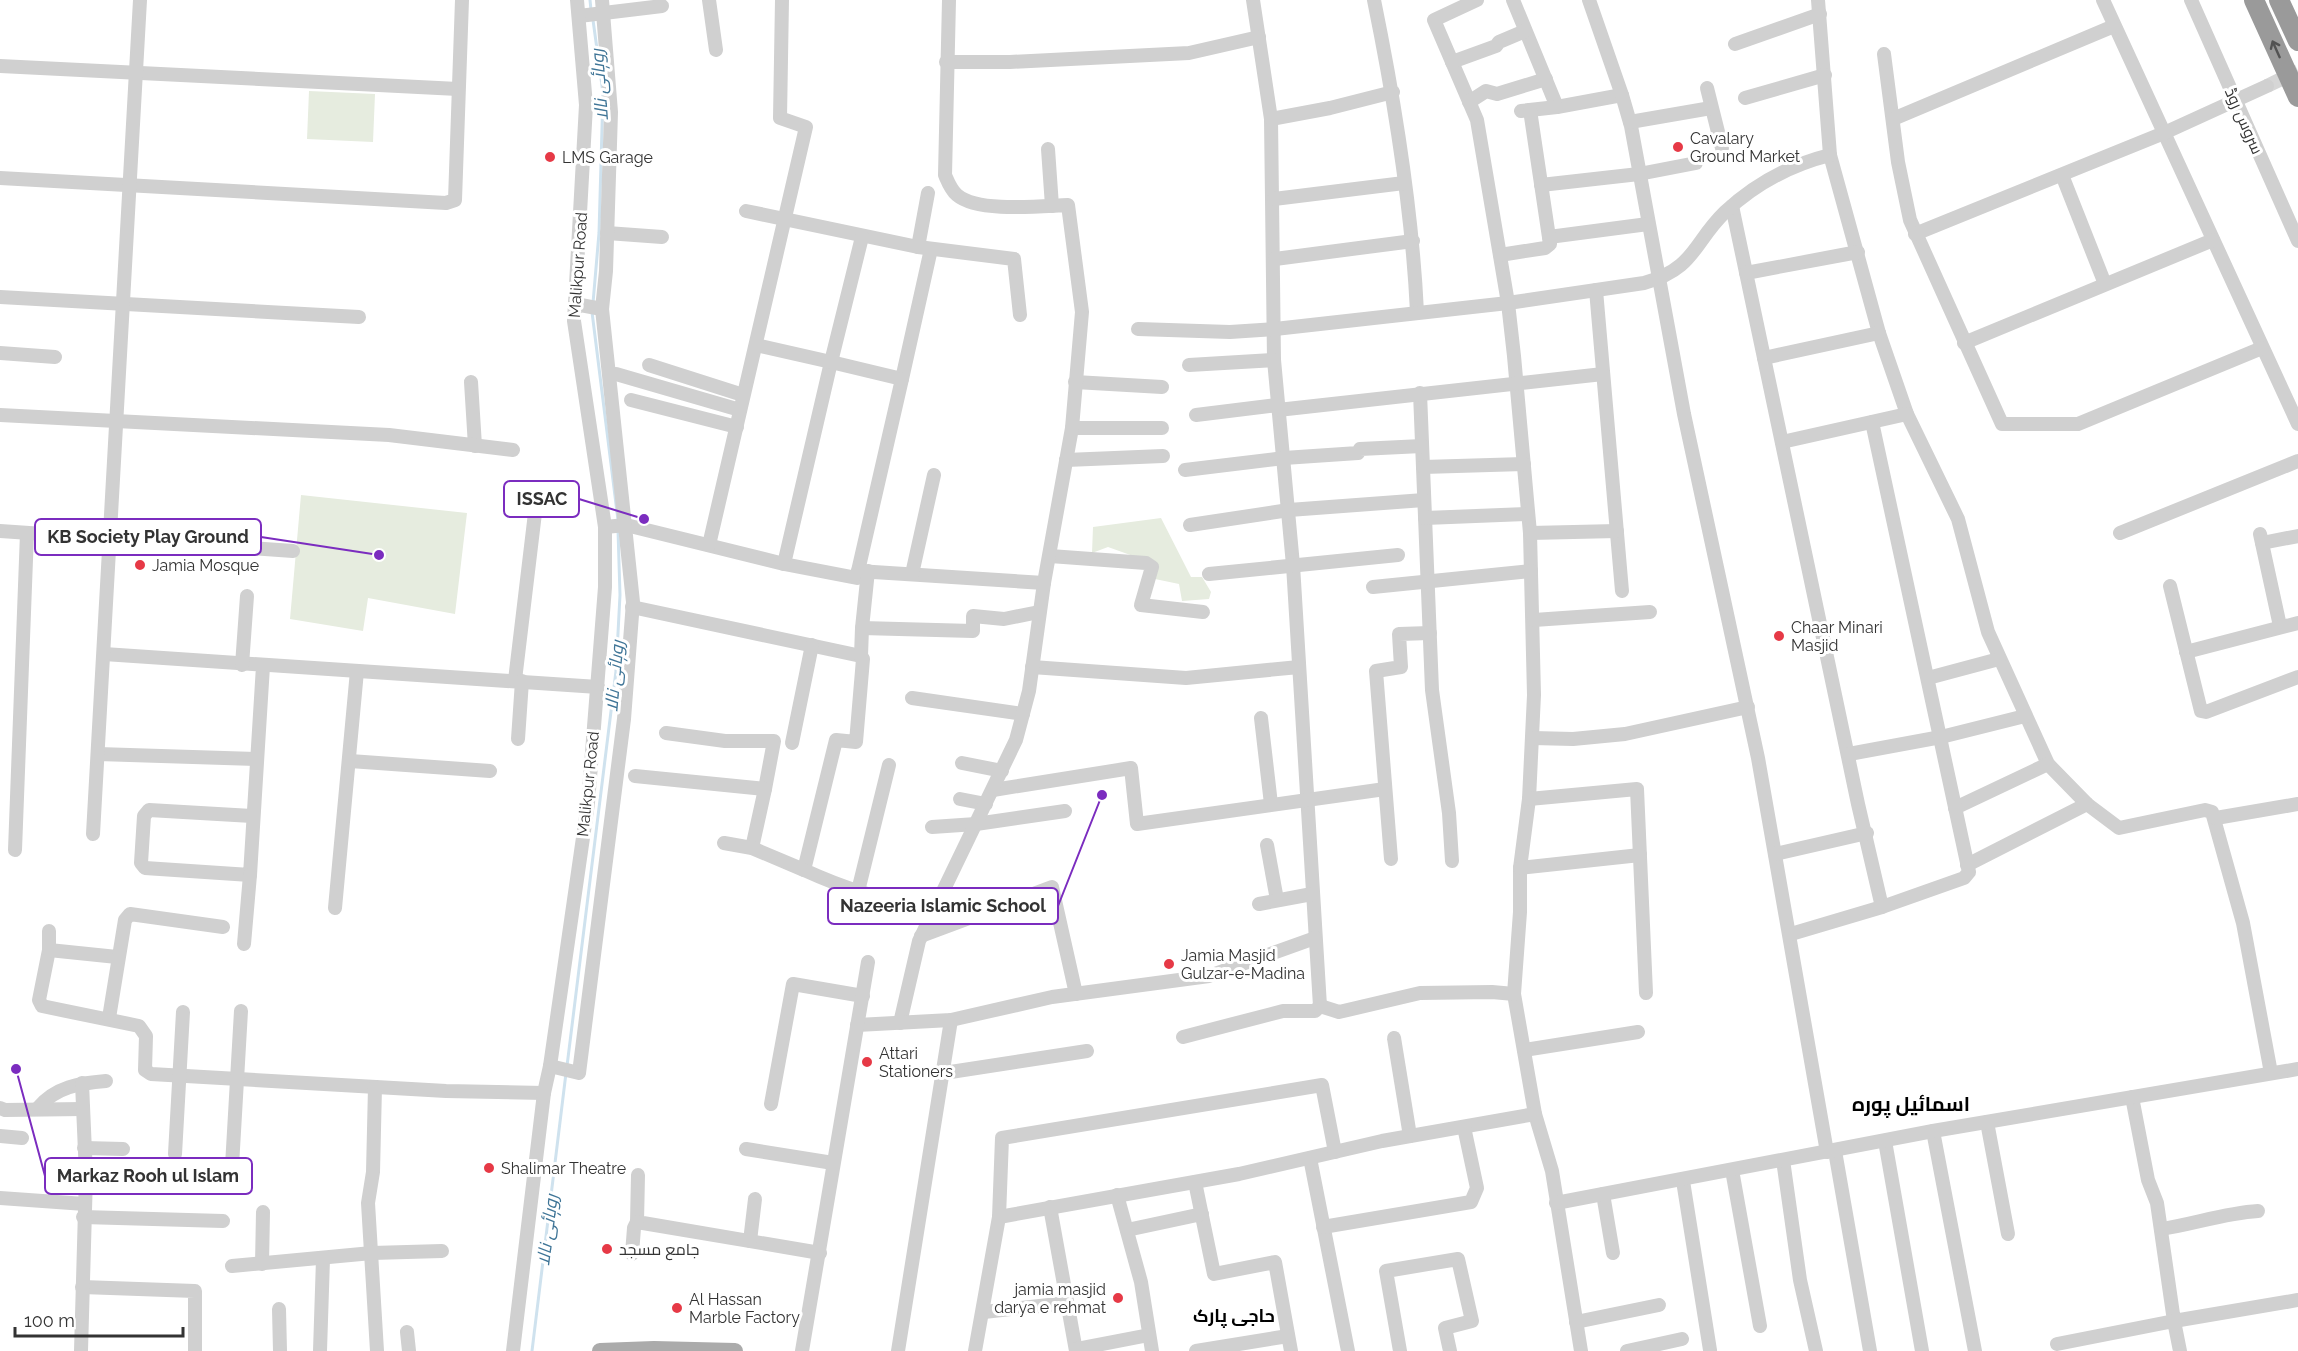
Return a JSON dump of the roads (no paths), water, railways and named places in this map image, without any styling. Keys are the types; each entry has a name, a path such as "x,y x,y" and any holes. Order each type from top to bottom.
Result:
{"highway":[{"path":"2254,0 2298,98"},
{"path":"2279,0 2298,41"}],"main road":[{"path":"600,1351 735,1351"}],"street":[{"path":"93,834 140,0"},
{"path":"0,178 446,203 455,200 462,0"},
{"name":"Malikpur Road","path":"513,1351 544,1094 553,1067 567,969 600,804 598,687 608,527 574,321 590,306 583,15 577,0"},
{"path":"709,0 716,50"},
{"path":"709,545 806,127 780,118 782,0"},
{"path":"900,1023 921,936 1002,771 1016,740 1023,714 1072,428 1074,382 1082,312 1068,206 969,202 957,195 945,175 949,0"},
{"path":"1183,1037 1282,1011 1315,1011 1320,1006 1305,798 1293,565 1274,360 1275,259 1271,119 1253,0"},
{"path":"1374,0 1393,92 1413,241 1417,312"},
{"path":"1477,0 1434,20 1477,120 1508,303 1530,534 1534,620 1533,738 1529,799 1520,868 1520,912 1514,994 1535,1114 1552,1171 1581,1351"},
{"path":"1513,0 1557,107"},
{"path":"1589,0 1630,122 1658,279 1748,707 1870,1351"},
{"path":"1818,0 1830,155 1879,333 1907,414 1958,519 1988,632 1999,659 2048,764 2087,804 2119,828 2205,810 2212,812 2216,818 2242,923 2271,1073"},
{"path":"2103,0 2298,424"},
{"name":"سروس روڈ","path":"2191,0 2298,242"},
{"path":"583,15 603,6 662,6"},
{"path":"553,1067 579,1073 600,804 624,719 633,607 626,525 590,306 607,233 611,112 603,6"},
{"path":"1734,44 1820,14"},
{"path":"1893,119 2114,27"},
{"path":"1452,62 1496,46 1499,42 1526,31"},
{"path":"946,62 1010,62 1189,53 1259,37"},
{"path":"1884,54 1898,162 1915,234 2002,424 2078,424 2262,348"},
{"path":"0,66 458,89"},
{"path":"1745,98 1825,75"},
{"path":"1469,102 1486,91 1497,94 1546,80"},
{"path":"1915,234 2164,133 2267,86"},
{"path":"1707,88 1722,148"},
{"path":"1271,119 1330,108 1393,92"},
{"path":"1500,255 1549,248 1541,185 1525,110 1557,107 1622,95"},
{"path":"1630,122 1711,108"},
{"path":"1048,149 1052,206"},
{"path":"1138,329 1230,332 1275,329 1508,303 1658,279 1678,267 1698,248 1715,223 1732,206 1766,180 1796,164 1830,155"},
{"path":"1541,185 1639,174 1696,163"},
{"path":"2062,175 2105,284"},
{"path":"1274,199 1404,183"},
{"path":"804,870 836,740 856,742 863,659 861,656 863,571 902,379 925,248 928,193"},
{"path":"1732,206 1849,754 1857,804 1866,833 1882,907"},
{"path":"746,211 786,218 862,237 925,248 1014,259 1020,315"},
{"path":"1549,237 1648,224"},
{"path":"607,233 662,237"},
{"path":"784,564 862,237"},
{"path":"1964,343 2213,240"},
{"path":"1275,259 1413,241"},
{"path":"1746,273 1858,252"},
{"path":"1596,290 1622,591"},
{"path":"0,297 122,302 358,317"},
{"path":"1764,358 1879,333"},
{"path":"756,345 902,379"},
{"path":"0,353 55,357"},
{"path":"1190,365 1274,360"},
{"path":"649,365 743,395"},
{"path":"616,374 740,410"},
{"path":"1196,415 1604,374"},
{"path":"471,382 475,446"},
{"path":"1074,382 1162,387"},
{"path":"1420,393 1432,690 1449,813 1452,861"},
{"path":"631,400 737,427"},
{"path":"1782,442 1907,414"},
{"path":"0,415 389,435 513,450"},
{"path":"1791,934 1882,907 1968,876 1941,737 1872,422"},
{"path":"1072,428 1162,428"},
{"path":"1185,470 1284,458 1358,453 1360,449 1422,446"},
{"path":"1066,460 1163,456"},
{"path":"2120,533 2298,461"},
{"path":"1423,467 1524,464"},
{"path":"912,574 934,475"},
{"path":"1190,525 1289,510 1424,500"},
{"path":"518,739 519,681 535,513"},
{"path":"1425,518 1528,514"},
{"path":"608,527 626,525 784,564 857,578 863,571"},
{"path":"0,531 293,551"},
{"path":"1530,534 1617,531"},
{"path":"15,850 27,533"},
{"path":"2280,626 2261,539 2298,536"},
{"path":"1209,574 1398,555"},
{"path":"1050,556 1146,563 1152,567 1141,605 1203,612"},
{"path":"863,571 1044,583"},
{"path":"1373,587 1531,571"},
{"path":"2170,586 2201,711 2206,712 2298,677"},
{"path":"242,664 247,596"},
{"path":"633,607 861,656"},
{"path":"862,627 973,631 973,616 1004,619 1039,612"},
{"path":"1534,620 1650,612"},
{"path":"2186,652 2298,623"},
{"path":"1391,859 1376,671 1401,667 1399,634 1430,633"},
{"path":"792,743 812,645"},
{"path":"104,654 598,687"},
{"path":"1928,678 1999,659"},
{"path":"244,944 263,666"},
{"path":"1032,667 1186,678 1299,667"},
{"path":"335,908 357,671"},
{"path":"912,698 1023,714"},
{"path":"1533,738 1573,739 1625,734 1748,707"},
{"path":"1849,754 1941,737 2025,716"},
{"path":"1261,718 1272,804"},
{"path":"666,733 725,741 774,741 752,848"},
{"path":"98,754 256,759"},
{"path":"350,761 490,771"},
{"path":"962,763 1002,771"},
{"path":"1955,808 2048,764"},
{"path":"858,891 889,765"},
{"path":"993,790 1131,768 1137,824 1305,798 1385,789"},
{"path":"635,776 765,789"},
{"path":"1529,799 1637,789 1646,993"},
{"path":"960,799 986,804"},
{"path":"1967,865 2087,804"},
{"path":"2216,818 2298,804"},
{"path":"250,875 145,868 140,859 144,816 149,810 252,816"},
{"path":"932,827 976,824 1065,811"},
{"path":"1775,854 1866,833"},
{"path":"724,843 752,848 838,886 909,903"},
{"path":"1267,845 1277,900"},
{"path":"1520,868 1640,855"},
{"path":"921,936 1052,887 1076,994"},
{"path":"1259,904 1312,894"},
{"path":"109,1018 124,920 130,914 223,927"},
{"path":"49,931 49,950 39,1000 42,1006 131,1022 143,1030 146,1036 145,1070 152,1074 544,1094"},
{"path":"857,1025 951,1020 1076,994 1209,976 1315,938"},
{"path":"49,950 117,957"},
{"path":"802,1351 868,962"},
{"path":"567,969 588,973"},
{"path":"771,1104 793,984 863,996"},
{"path":"1320,1006 1340,1012 1420,993 1514,994"},
{"path":"231,1183 241,1011"},
{"path":"175,1154 183,1012"},
{"path":"898,1351 951,1020"},
{"path":"1524,1050 1638,1032"},
{"path":"1394,1038 1410,1136"},
{"path":"944,1073 1086,1051"},
{"path":"1556,1203 1683,1181 1933,1131 2298,1069"},
{"path":"38,1108 58,1091 82,1083 106,1081"},
{"path":"81,1351 84,1210 82,1083"},
{"path":"975,1351 984,1312 999,1216 1002,1138 1322,1085 1335,1152"},
{"path":"375,1087 374,1160 369,1203 377,1351"},
{"path":"2132,1097 2148,1180 2157,1203 2180,1351"},
{"path":"0,1108 5,1110 83,1108"},
{"path":"999,1216 1195,1182 1410,1136 1535,1114"},
{"path":"1987,1122 2008,1234"},
{"path":"1323,1227 1471,1202 1477,1188 1464,1127"},
{"path":"1933,1131 1975,1351"},
{"path":"0,1136 22,1138"},
{"path":"1885,1140 1922,1351"},
{"path":"84,1148 123,1149"},
{"path":"746,1149 833,1163"},
{"path":"1310,1158 1348,1351"},
{"path":"1783,1160 1800,1280 1816,1351"},
{"path":"1732,1170 1760,1326"},
{"path":"632,1254 634,1228 638,1222 638,1175"},
{"path":"1683,1181 1710,1350"},
{"path":"1195,1182 1215,1274 1275,1262 1291,1351"},
{"path":"1603,1194 1613,1253"},
{"path":"1117,1195 1141,1282 1152,1351"},
{"path":"0,1198 84,1210 223,1221"},
{"path":"750,1241 755,1199"},
{"path":"1050,1207 1076,1350 1149,1335"},
{"path":"2161,1229 2206,1222 2239,1212 2258,1211"},
{"path":"262,1264 263,1212"},
{"path":"1127,1230 1202,1214"},
{"path":"638,1222 820,1253"},
{"path":"232,1266 372,1253 442,1251"},
{"path":"320,1351 322,1259"},
{"path":"1400,1351 1386,1271 1458,1259 1473,1321 1445,1328 1450,1351"},
{"path":"82,1287 195,1291 195,1351"},
{"path":"2057,1344 2298,1300"},
{"path":"984,1312 1067,1303"},
{"path":"1576,1322 1659,1305"},
{"path":"279,1309 280,1351"},
{"path":"407,1332 409,1351"},
{"path":"1196,1351 1288,1336"},
{"path":"1627,1351 1682,1339"}],"waterway":[{"name":"روہائی نالا","path":"590,0 591,10"},
{"name":"روہائی نالا","path":"593,20 603,93 599,233 593,303"},
{"name":"روہائی نالا","path":"592,312 618,520"},
{"name":"روہائی نالا","path":"567,1066 616,671 620,595 618,530"},
{"name":"روہائی نالا","path":"532,1351 566,1073"}],"tunnel":[{"path":"2267,86 2298,71"}],"place":[{"name":"Cavalary Ground Market","path":"1678,147"},
{"name":"LMS Garage","path":"550,157"},
{"name":"ISSAC","path":"644,519"},
{"name":"KB Society Play Ground","path":"379,555"},
{"name":"Jamia Mosque","path":"140,565"},
{"name":"Chaar Minari Masjid","path":"1779,636"},
{"name":"Nazeeria Islamic School","path":"1102,795"},
{"name":"Jamia Masjid Gulzar-e-Madina","path":"1169,964"},
{"name":"Attari Stationers","path":"867,1062"},
{"name":"Markaz Rooh ul Islam","path":"16,1069"},
{"name":"Shalimar Theatre","path":"489,1168"},
{"name":"جامع مسجد","path":"607,1249"},
{"name":"jamia masjid darya e rehmat","path":"1118,1298"},
{"name":"Al Hassan Marble Factory","path":"677,1308"}],"district":[{"name":"اسمائیل پورہ","path":"1911,1104"},
{"name":"حاجی پارک","path":"1234,1315"}]}
